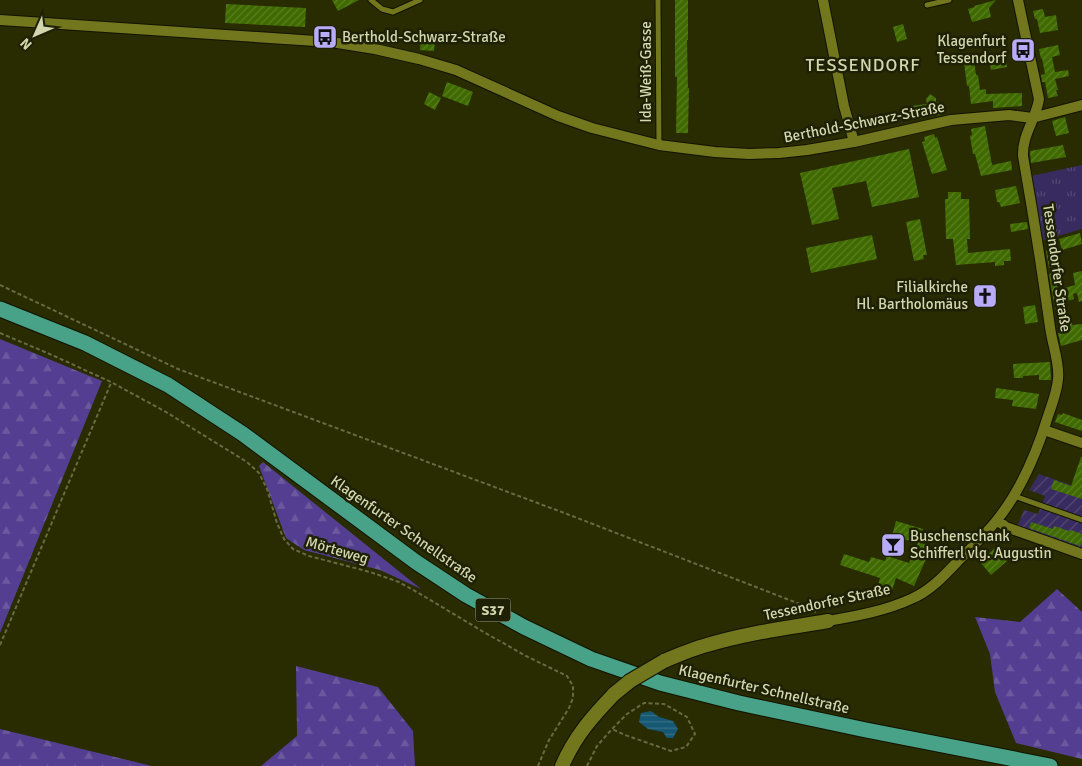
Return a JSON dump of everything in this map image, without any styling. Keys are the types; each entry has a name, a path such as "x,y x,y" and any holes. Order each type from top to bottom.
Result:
{"highway":[{"name":"Klagenfurter Schnellstraße","path":"0,308 84,343 168,385 243,434 416,562 466,595 524,627 591,659 660,683 739,703 1050,766"}],"street":[{"path":"823,0 844,106 854,142"},
{"name":"Tessendorfer Straße","path":"562,766 574,743 592,716 630,681 664,661 708,644 885,609 912,599 928,590 942,578 996,520 1014,496 1044,430 1058,379 1058,366 1052,342 1022,147 1039,99 1018,0"},
{"name":"Berthold-Schwarz-Straße","path":"0,20 332,42 375,49 456,70 558,116 592,128 659,144 715,152 750,154 807,150 854,142 951,120 1009,115 1032,118"},
{"path":"1032,118 1082,105"},
{"path":"1044,430 1082,443"},
{"path":"996,520 1006,527 1082,554"}],"lane":[{"path":"371,0 382,9 393,12 420,0"},
{"name":"Ida-Weiß-Gasse","path":"658,0 659,144"},
{"path":"927,6 949,0"},
{"path":"1014,496 1082,520"}],"path":[{"path":"0,286 178,369 567,514 805,606 825,616 828,621"},
{"name":"Mörteweg","path":"0,333 111,382 166,412 247,462 259,473 267,489 284,539 293,549 309,556 370,572 399,582 526,656 567,676 573,686 569,708 549,740 538,766"},
{"path":"0,646 111,382"},
{"path":"587,766 597,746 612,729 627,714 644,703 664,704 687,717 695,734 686,747 671,751 612,729"}],"green space":[{"path":"1082,165 1082,229 1041,241 1031,176"},
{"path":"0,339 102,381 0,633"},
{"path":"263,462 421,589 380,570 304,550 286,538 259,466"},
{"path":"1039,474 1082,489 1082,550 1017,527 1024,510 1038,514 1045,496 1029,490"},
{"path":"1057,589 1082,612 1082,759 1016,743 995,692 990,654 975,617 1020,622"},
{"path":"296,666 378,687 413,731 415,766 261,766 297,736"},
{"path":"0,729 152,766 0,766"}],"water":[{"path":"651,711 659,717 673,721 678,729 673,738 667,738 663,732 648,729 639,722 641,713"}],"building":[{"path":"332,0 359,0 338,11"},
{"path":"675,0 688,0 688,133 676,133"},
{"path":"996,0 989,8 991,17 972,22 968,9"},
{"path":"226,4 306,8 305,27 225,23"},
{"path":"1043,9 1045,17 1056,15 1058,30 1040,33 1033,11"},
{"path":"903,24 907,39 897,42 893,27"},
{"path":"421,38 435,40 434,51 420,50"},
{"path":"1058,45 1060,55 1052,57 1055,72 1068,70 1069,76 1055,79 1058,96 1048,98 1045,82 1042,82 1041,75 1045,74 1039,49"},
{"path":"973,54 980,90 986,89 986,94 1022,93 1022,106 993,108 993,101 971,104 963,55"},
{"path":"1005,55 1007,67 991,70 989,59"},
{"path":"447,82 473,92 468,106 442,96"},
{"path":"429,92 441,98 435,110 424,104"},
{"path":"930,94 936,98 936,103 939,102 941,115 915,119 911,106 927,104 926,99"},
{"path":"1065,117 1069,133 1056,136 1052,121"},
{"path":"985,126 992,165 1011,161 1012,170 981,176 975,154 973,154 970,136 972,135 971,129"},
{"path":"934,134 935,138 937,137 947,170 932,174 922,142 925,141 924,137"},
{"path":"1063,145 1066,157 1031,163 1030,151"},
{"path":"909,149 919,197 872,207 866,181 832,188 839,219 812,225 800,173"},
{"path":"1016,186 1020,203 1001,207 999,202 997,202 995,190"},
{"path":"948,192 961,192 961,199 969,199 970,239 967,239 968,253 1010,249 1011,261 1004,261 1004,265 995,266 995,262 956,265 953,239 946,239 945,199 948,199"},
{"path":"920,219 927,255 923,255 924,259 914,261 906,222"},
{"path":"1027,222 1028,229 1011,232 1010,224"},
{"path":"1080,233 1082,244 1062,250 1059,239"},
{"path":"872,235 877,259 811,273 806,248"},
{"path":"1054,249 1059,265 1049,268 1046,251"},
{"path":"1082,271 1082,301 1079,302 1077,293 1073,294 1074,299 1060,303 1061,308 1056,310 1049,274 1054,272 1058,290 1075,285 1073,273"},
{"name":"Filialkirche Hl. Bartholomäus","path":"980,287 987,287 995,298 987,303 983,297 980,299"},
{"path":"1035,305 1038,322 1025,324 1023,307"},
{"path":"1063,319 1071,319 1072,325 1082,324 1082,340 1061,346 1058,333 1065,331"},
{"path":"1050,362 1051,380 1039,380 1039,375 1014,378 1013,364"},
{"path":"996,388 1039,394 1036,409 1012,406 1013,400 995,398"},
{"path":"1063,413 1082,420 1082,431 1055,422 1058,414 1062,415"},
{"path":"1081,457 1082,499 1051,489 1054,480 1071,486"},
{"path":"896,521 923,529 919,542 927,545 926,549 930,550 914,586 896,578 892,590 878,585 880,578 840,565 844,554 869,562 871,557 885,561 887,556 909,563 918,543 892,536"},
{"path":"1031,522 1053,529 1054,526 1082,534 1080,546 1029,528"},
{"path":"996,547 1007,561 991,575 980,562"}],"place":[{"name":"Berthold-Schwarz-Straße","path":"325,37"},
{"name":"Klagenfurt Tessendorf","path":"1023,50"},
{"name":"Filialkirche Hl. Bartholomäus","path":"985,296"},
{"name":"Buschenschank Schifferl vlg. Augustin","path":"893,545"}],"district":[{"name":"TESSENDORF","path":"863,65"}]}
